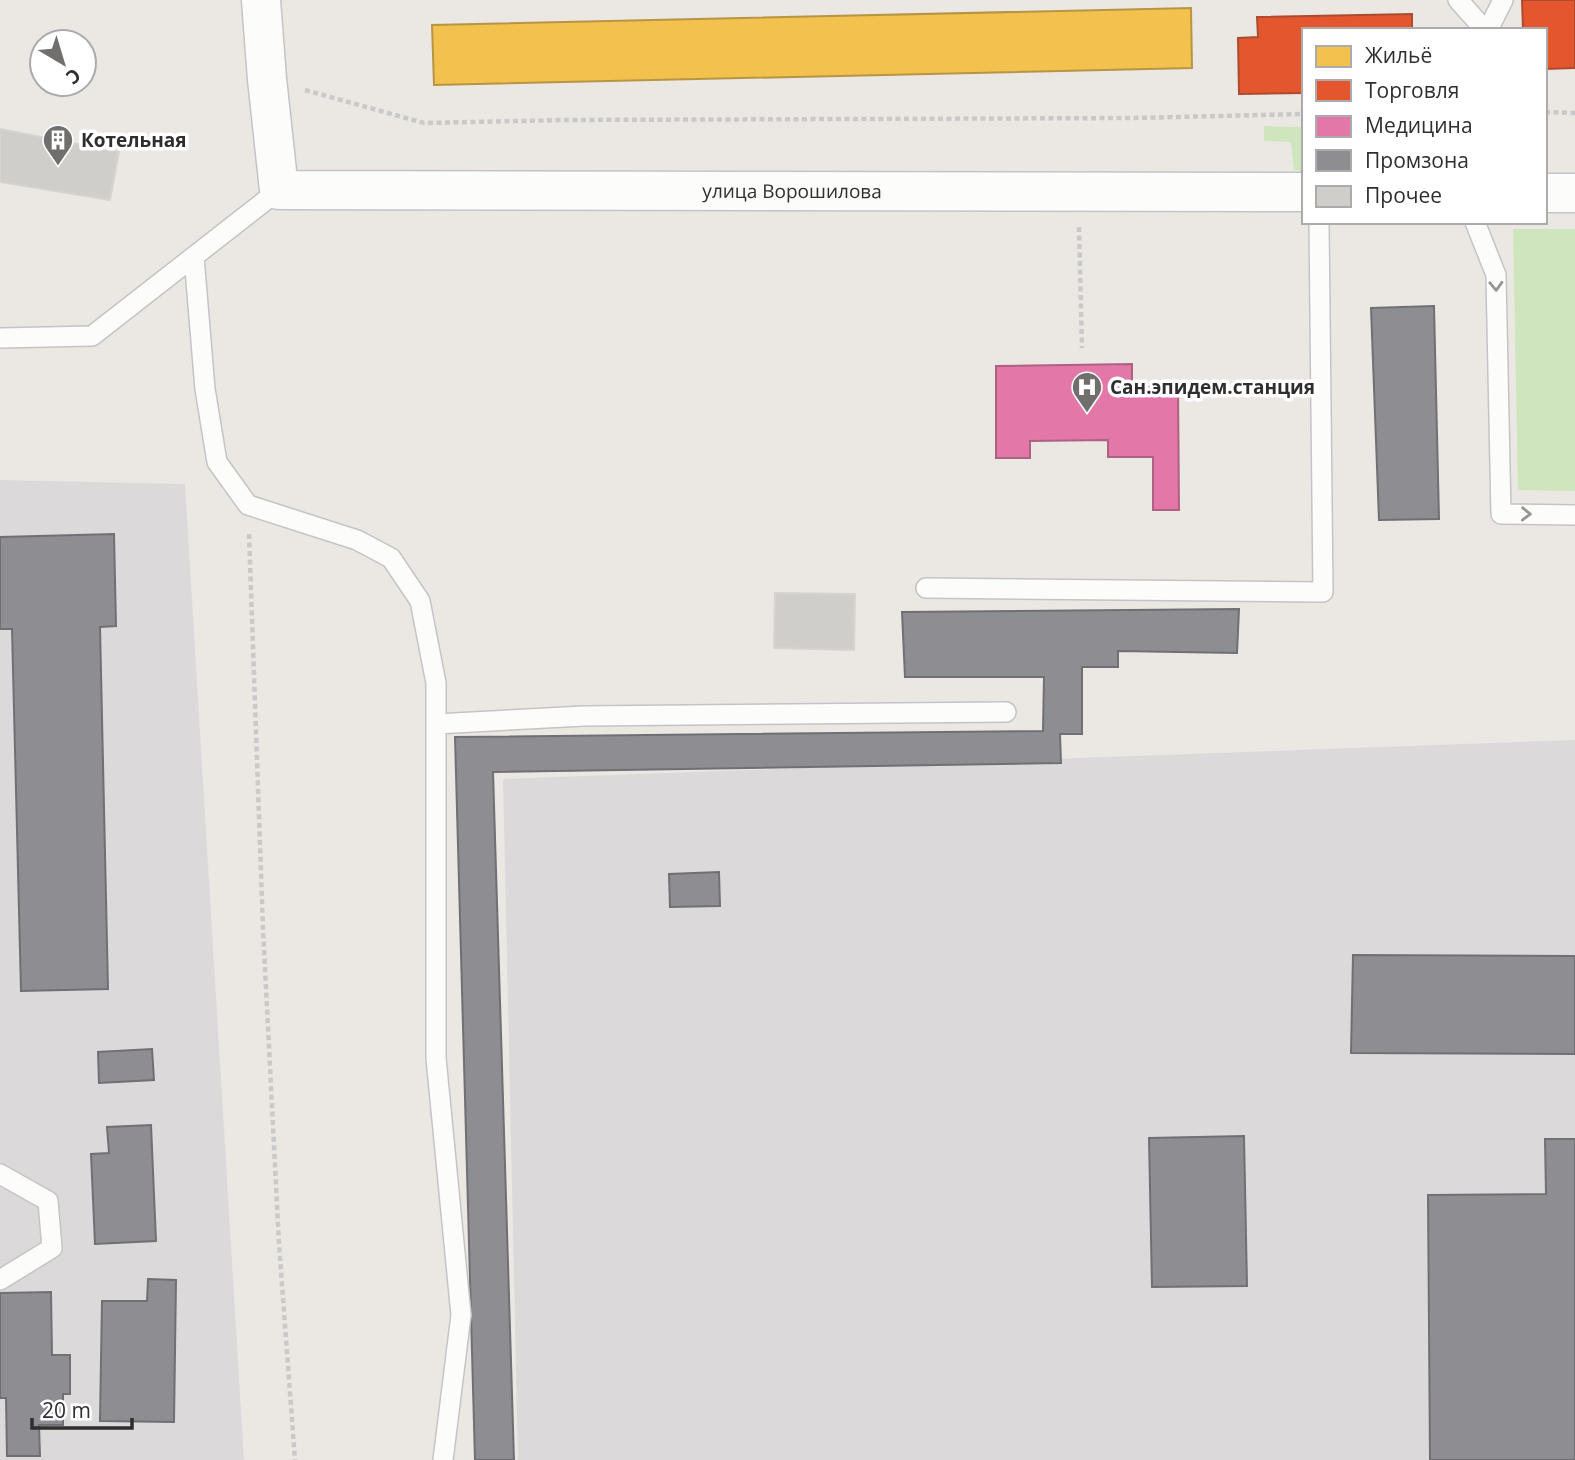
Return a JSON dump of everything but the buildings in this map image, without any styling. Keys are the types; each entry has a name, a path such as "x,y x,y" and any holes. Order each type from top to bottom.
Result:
{"street":[{"path":"261,0 279,190"},
{"name":"улица Ворошилова","path":"279,190 1302,192"},
{"path":"1547,192 1575,193"}],"lane":[{"path":"1458,0 1484,28"},
{"path":"1487,28 1503,0"},
{"path":"0,338 92,336 279,190"},
{"path":"926,588 1323,592 1319,224"},
{"path":"1476,224 1496,275 1501,514 1575,515"},
{"path":"194,257 205,389 216,462 248,505 357,540 391,558 420,601 436,683 436,1058 461,1315 443,1460"},
{"path":"436,724 584,716 1006,712"},
{"path":"0,1174 48,1201 52,1248 0,1280"}],"path":[{"path":"267,79 424,123 1133,118 1302,114"},
{"path":"1547,112 1575,113"},
{"path":"1078,192 1082,348"},
{"path":"248,505 279,1244 295,1460"}],"shaded area":[{"path":"0,480 185,484 244,1460 0,1460"},
{"path":"1575,740 1575,1460 518,1460 503,779"}],"green space":[{"path":"1264,126 1302,127 1302,171 1294,170 1291,142 1264,141"},
{"path":"1513,229 1575,229 1575,491 1518,490"}],"place":[{"name":"Котельная","path":"58,167"},
{"name":"Сан.эпидем.станция","path":"1087,414"}]}
